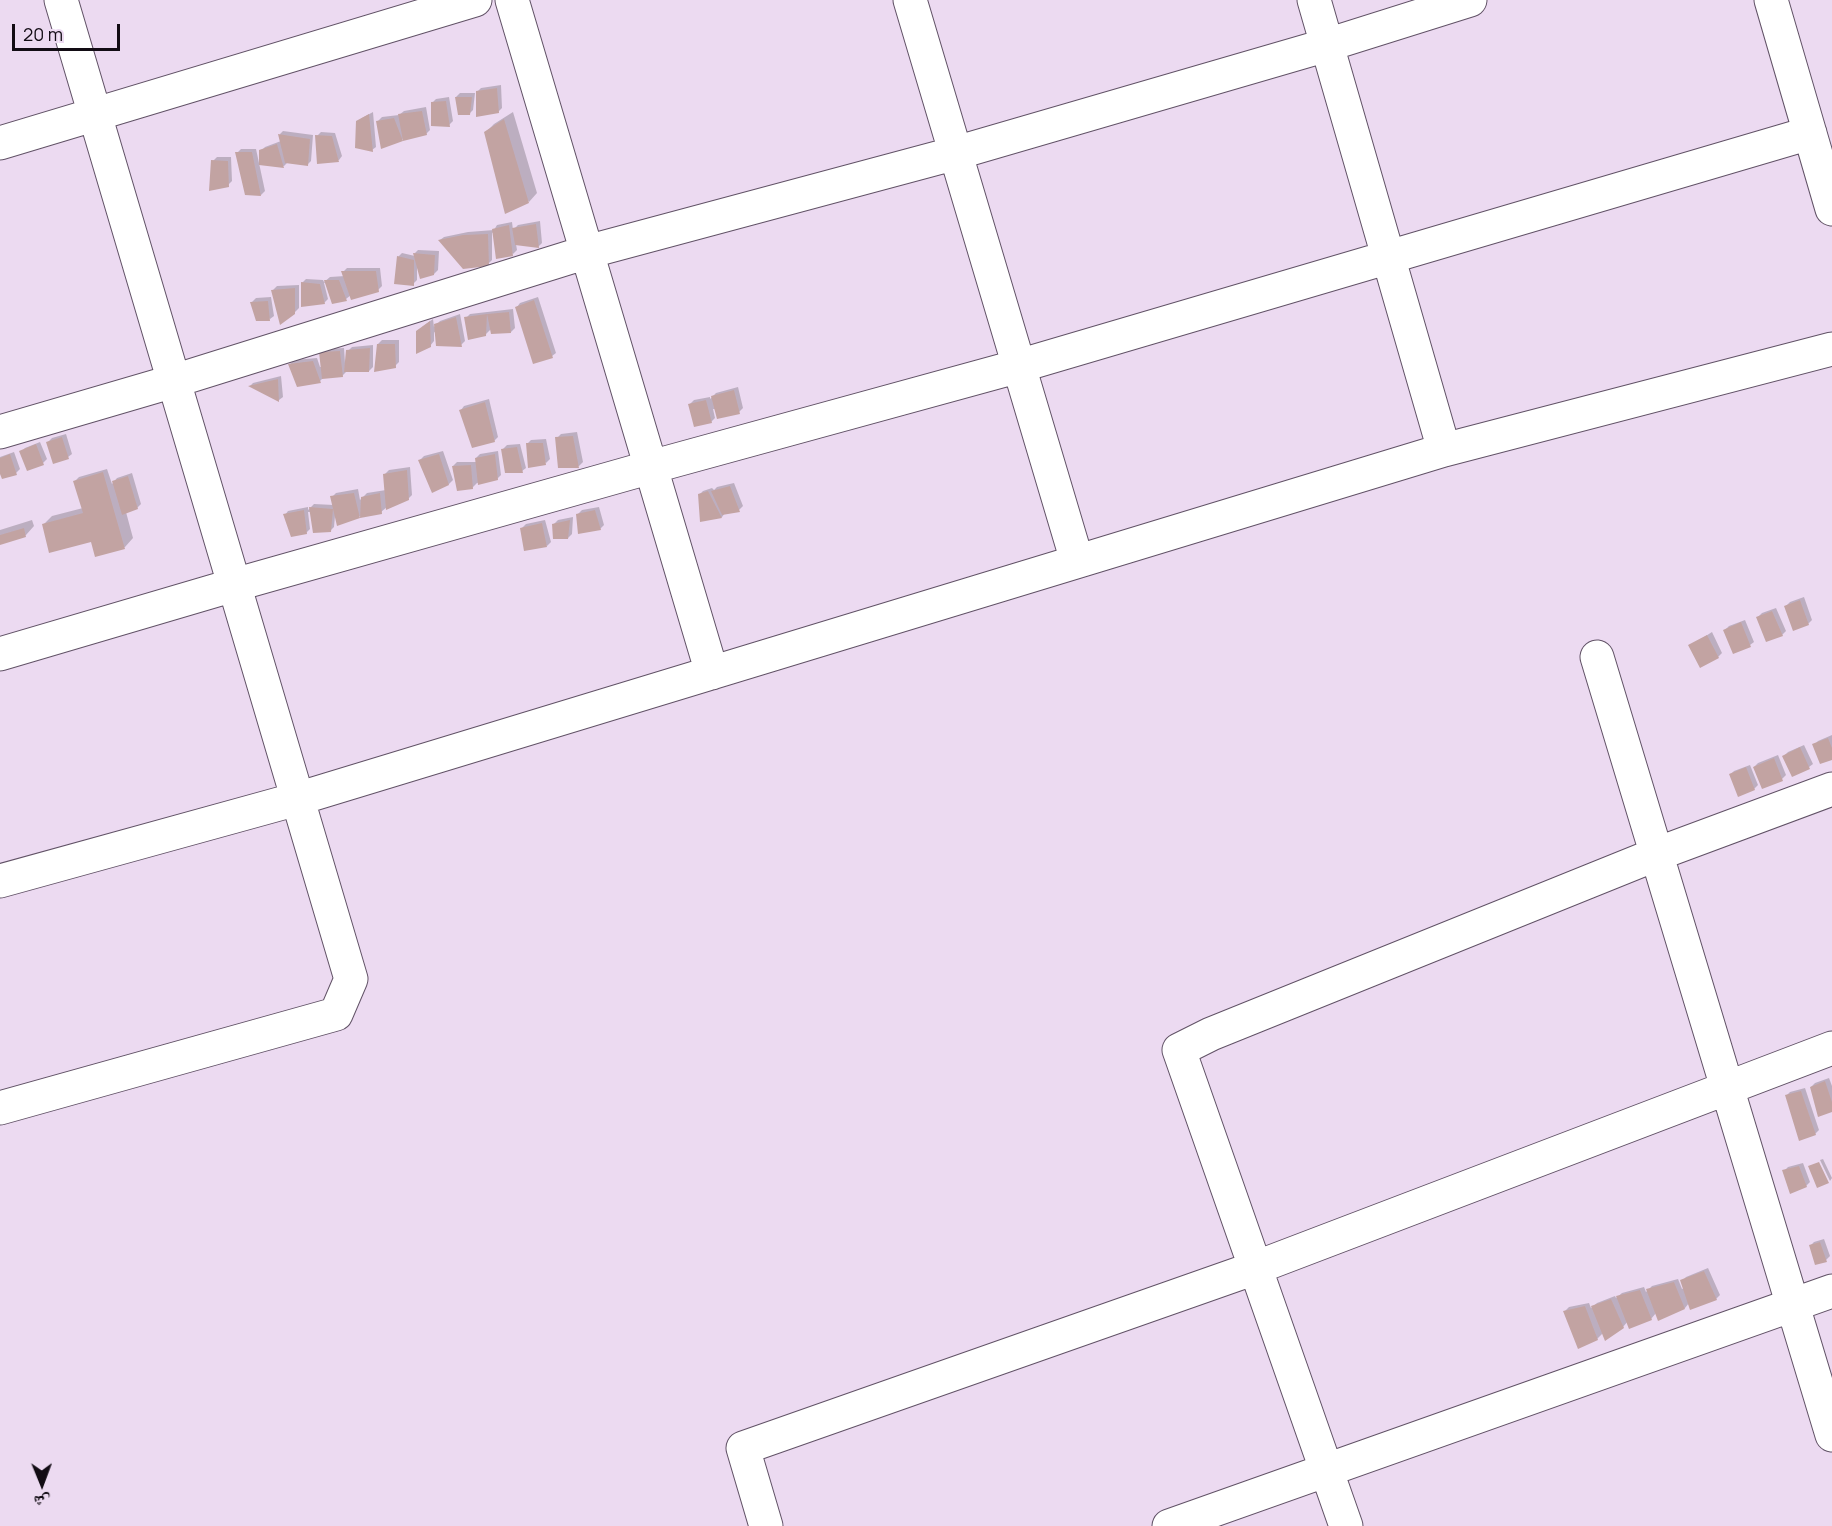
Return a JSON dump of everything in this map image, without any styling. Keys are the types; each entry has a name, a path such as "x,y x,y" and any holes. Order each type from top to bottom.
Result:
{"street":[{"path":"0,1108 336,1014 351,979 61,0"},
{"path":"0,143 475,0"},
{"path":"512,0 712,673"},
{"path":"910,0 1077,561"},
{"path":"1314,0 1444,450"},
{"path":"0,432 174,381 587,252 956,153 1327,45 1470,0"},
{"path":"1771,0 1832,209"},
{"path":"0,654 651,467 1019,366 1810,133"},
{"path":"0,881 297,799 1444,450 1832,349"},
{"path":"1597,657 1832,1435"},
{"path":"1346,1526 1179,1050 1211,1034 1657,854 1832,789"},
{"path":"766,1526 743,1448 1255,1268 1832,1048"},
{"path":"1169,1526 1832,1291"}],"building":[{"path":"497,88 499,113 476,117 476,91"},
{"path":"455,97 472,97 470,115 458,115"},
{"path":"446,101 450,127 431,126 431,102"},
{"path":"422,111 427,135 403,141 398,114"},
{"path":"369,114 373,152 355,148 356,121"},
{"path":"394,118 403,141 381,149 376,121"},
{"path":"504,119 529,203 505,214 484,132"},
{"path":"278,134 310,139 308,166 285,163"},
{"path":"315,135 332,136 339,162 317,164"},
{"path":"277,144 284,168 259,165 259,150"},
{"path":"235,152 252,152 261,196 245,195"},
{"path":"211,160 228,161 229,187 209,191"},
{"path":"536,224 539,248 515,245 512,228"},
{"path":"509,225 513,256 496,259 492,229"},
{"path":"488,234 489,266 463,269 438,240 463,235"},
{"path":"413,253 435,255 434,275 420,279"},
{"path":"397,256 414,260 414,286 394,284"},
{"path":"341,271 376,271 379,292 351,300"},
{"path":"324,280 339,280 347,301 332,304"},
{"path":"301,282 320,284 325,304 301,307"},
{"path":"295,288 295,314 280,325 271,290"},
{"path":"534,300 553,358 533,364 515,307"},
{"path":"268,301 270,321 256,321 250,302"},
{"path":"509,312 511,333 491,334 487,314"},
{"path":"487,314 486,336 468,340 464,317"},
{"path":"456,317 462,347 436,346 434,324"},
{"path":"430,321 431,347 416,354 416,331"},
{"path":"377,344 395,344 396,368 374,372"},
{"path":"370,348 369,372 344,372 346,350"},
{"path":"340,351 343,377 322,379 319,352"},
{"path":"313,361 321,383 297,387 288,364"},
{"path":"278,379 279,402 248,386"},
{"path":"734,390 740,414 717,419 711,396"},
{"path":"706,400 712,423 694,427 688,404"},
{"path":"485,402 495,442 472,448 459,410"},
{"path":"573,436 579,468 558,468 555,437"},
{"path":"62,437 69,459 53,464 46,442"},
{"path":"526,443 543,443 546,465 528,468"},
{"path":"36,444 44,465 27,471 19,451"},
{"path":"517,447 523,473 505,473 501,449"},
{"path":"10,454 17,475 2,479 0,458"},
{"path":"439,454 449,485 432,493 418,460"},
{"path":"495,454 498,480 478,485 475,458"},
{"path":"471,465 473,489 457,491 452,466"},
{"path":"407,470 409,500 386,510 383,474"},
{"path":"103,472 125,549 95,557 91,542 49,553 42,524 83,513 73,481"},
{"path":"128,476 138,509 122,515 112,481"},
{"path":"730,486 740,512 722,515 711,491"},
{"path":"708,491 722,518 700,522 698,494"},
{"path":"354,493 360,518 337,526 330,496"},
{"path":"380,493 382,514 360,518 361,497"},
{"path":"309,507 333,509 331,532 313,533"},
{"path":"304,510 307,534 291,537 283,514"},
{"path":"595,510 601,530 578,534 576,514"},
{"path":"570,520 568,539 553,539 552,524"},
{"path":"542,523 547,547 524,551 520,528"},
{"path":"24,528 26,537 0,545 0,535"},
{"path":"1800,600 1809,625 1793,631 1784,606"},
{"path":"1772,611 1783,636 1766,642 1756,617"},
{"path":"1741,622 1751,647 1733,654 1723,630"},
{"path":"1707,635 1719,658 1700,668 1688,645"},
{"path":"1828,738 1832,748 1832,760 1820,764 1812,744"},
{"path":"1800,747 1810,769 1792,777 1782,756"},
{"path":"1774,758 1783,781 1762,789 1753,767"},
{"path":"1746,767 1755,790 1738,797 1729,774"},
{"path":"1825,1081 1832,1102 1832,1112 1818,1117 1810,1087"},
{"path":"1801,1091 1816,1135 1799,1141 1785,1095"},
{"path":"1819,1162 1829,1183 1817,1188 1808,1166"},
{"path":"1799,1166 1807,1187 1790,1194 1782,1170"},
{"path":"1820,1242 1827,1262 1815,1265 1809,1245"},
{"path":"1704,1271 1717,1300 1690,1310 1680,1280"},
{"path":"1674,1282 1685,1309 1658,1321 1646,1289"},
{"path":"1640,1290 1652,1320 1629,1329 1616,1296"},
{"path":"1611,1299 1624,1328 1605,1341 1591,1306"},
{"path":"1585,1306 1598,1340 1578,1349 1563,1311"}]}
